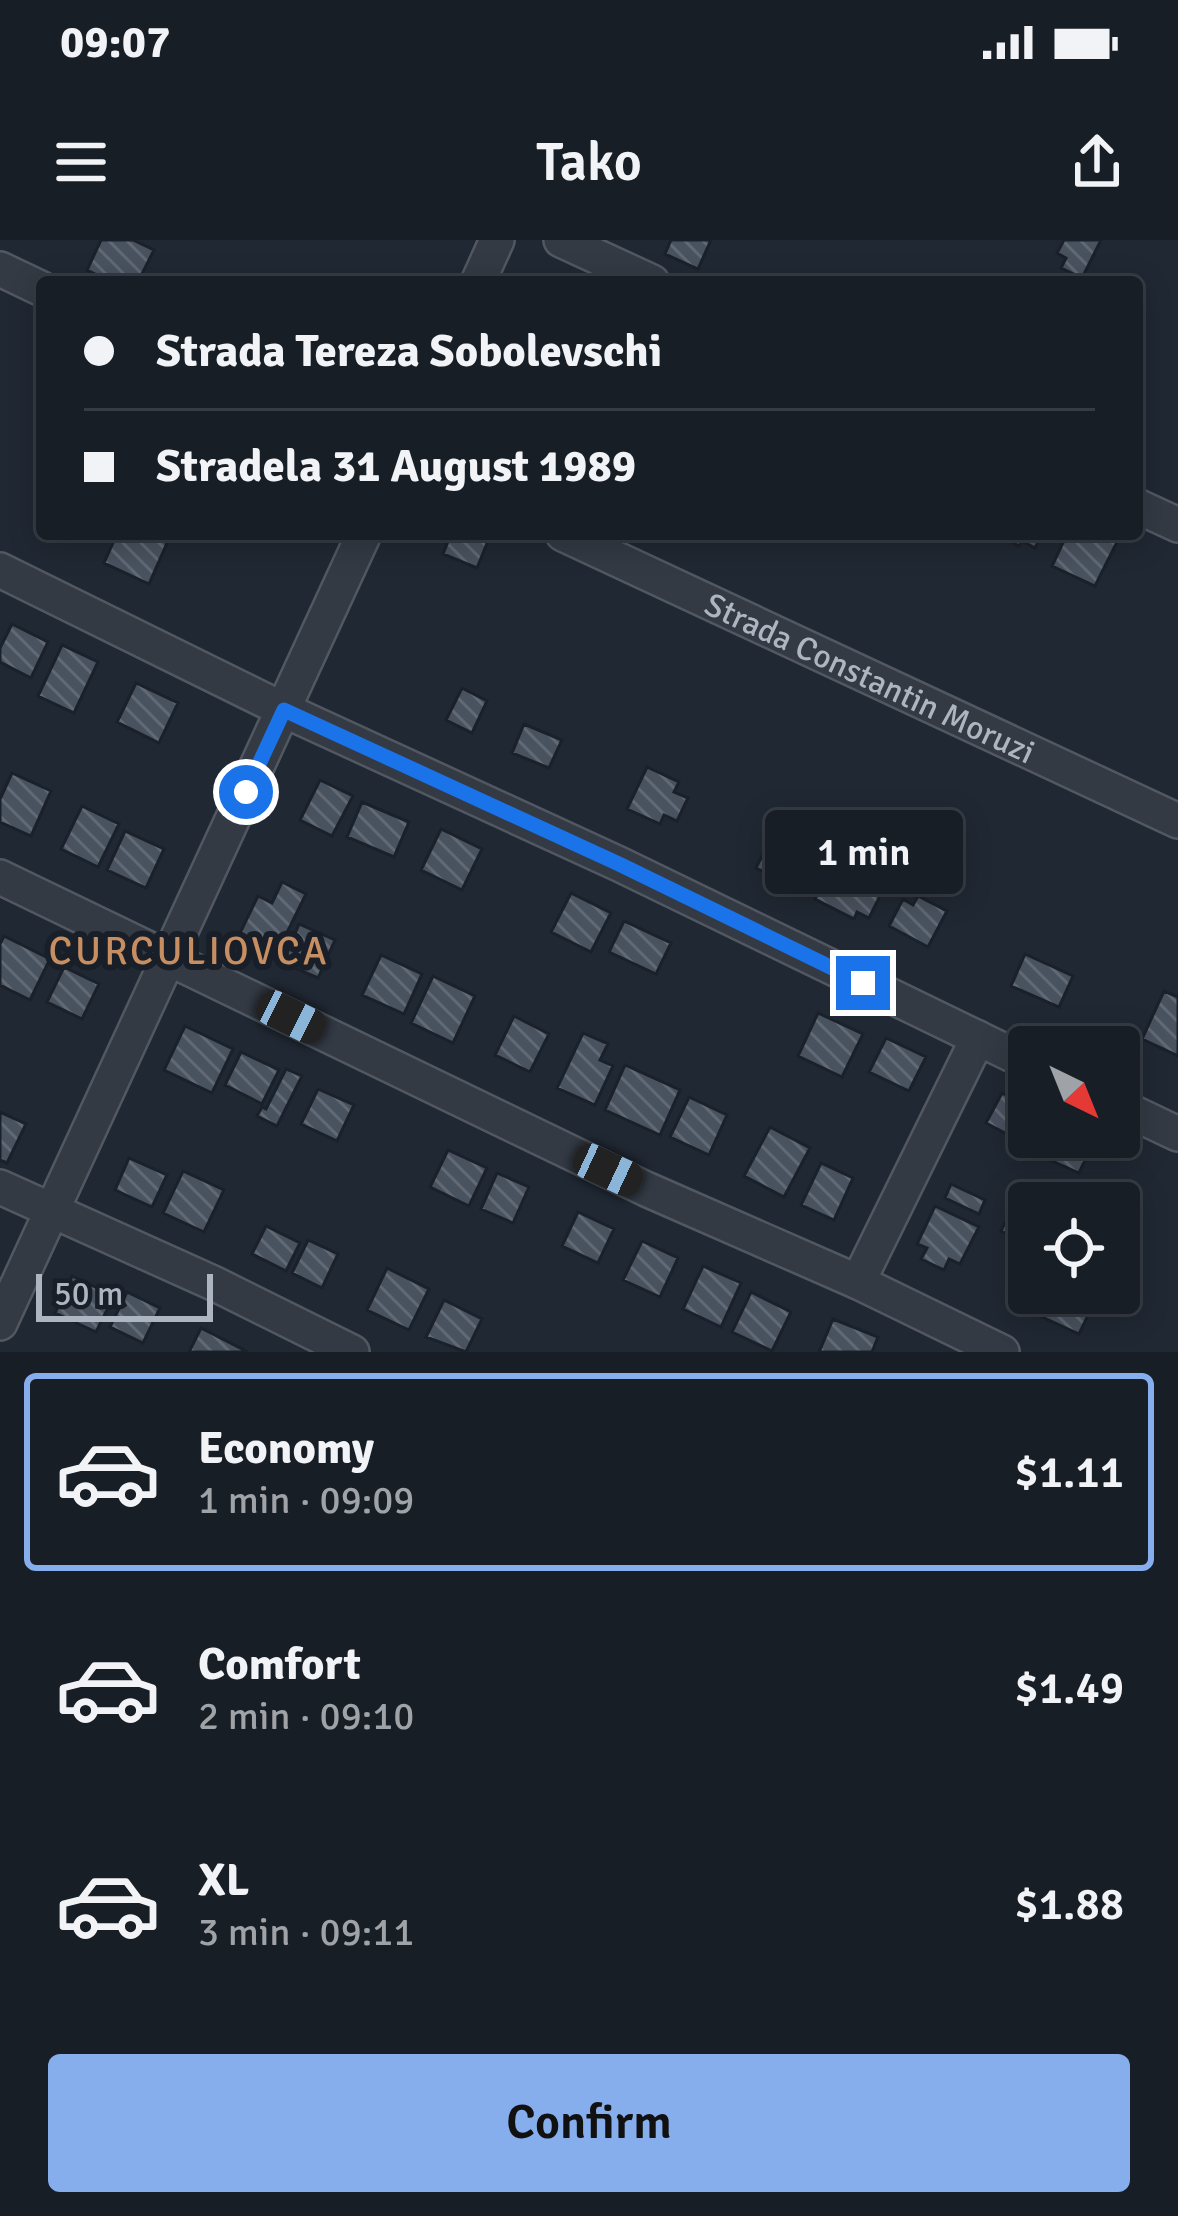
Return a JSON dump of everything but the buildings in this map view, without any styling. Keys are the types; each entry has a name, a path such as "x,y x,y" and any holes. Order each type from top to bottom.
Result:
{"street":[{"path":"481,276 497,240"},
{"path":"561,240 639,276"},
{"path":"0,269 36,286"},
{"path":"1143,509 1178,525"},
{"path":"0,1323 361,540"},
{"name":"Strada Constantin Moruzi","path":"576,540 1178,821"},
{"path":"0,570 1008,1053"},
{"path":"0,877 646,1189 1003,1352"},
{"path":"858,1282 978,1039"},
{"path":"1140,1116 1178,1134"},
{"path":"0,1187 213,1282 352,1352"}],"district":[{"name":"CURCULIOVCA","path":"189,950"}],"route":[{"path":"246,792 284,710 863,983"}]}
